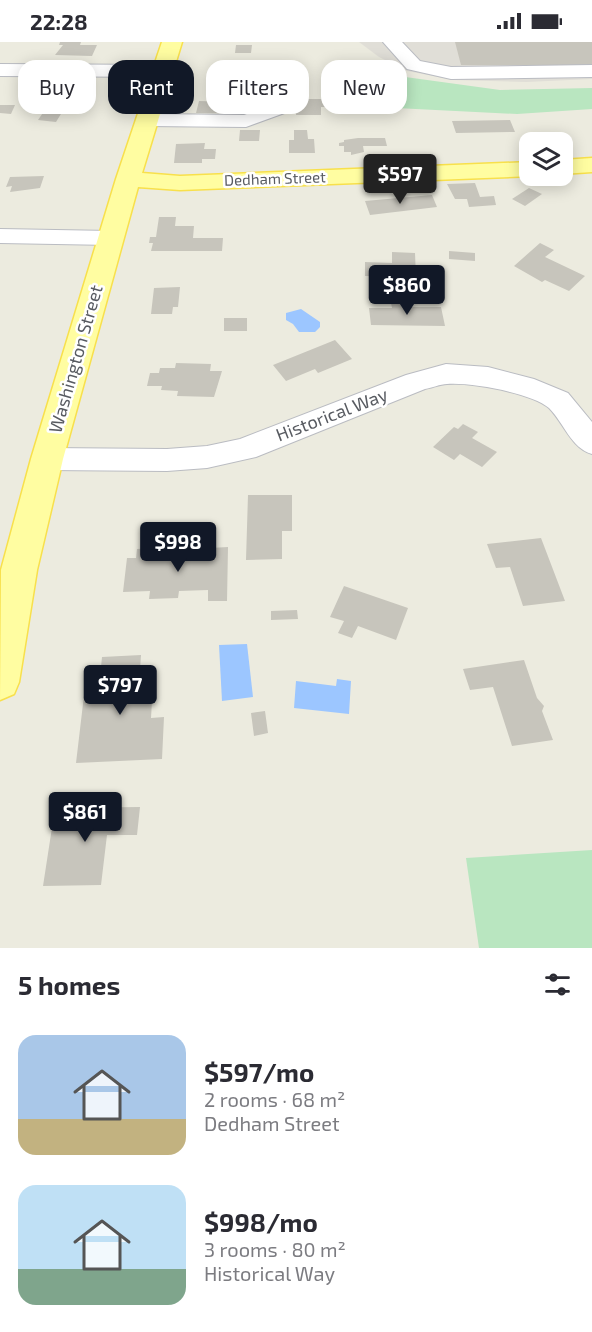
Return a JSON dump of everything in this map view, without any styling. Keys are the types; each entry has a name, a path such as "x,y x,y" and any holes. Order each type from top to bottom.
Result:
{"main road":[{"name":"Washington Street","path":"166,60 172,42"},
{"name":"Washington Street","path":"0,682 19,570 47,459 149,114"},
{"path":"573,166 592,165"},
{"name":"Dedham Street","path":"128,179 180,183 519,169"}],"street":[{"path":"392,42 414,65 451,73 592,71"},
{"path":"0,70 108,70"},
{"path":"147,120 246,121 264,114"},
{"path":"0,236 111,238"},
{"name":"Historical Way","path":"47,459 167,460 207,457 245,449 416,382 446,374 488,377 524,386 558,400 592,443"}],"shaded area":[{"path":"359,42 592,42 592,79 526,82 454,80 407,71 407,60 385,60"}],"green space":[{"path":"407,77 500,90 592,88 592,109 517,114 407,109"},
{"path":"592,850 592,948 479,948 466,858"}],"water":[{"path":"301,309 320,322 320,327 315,332 299,332 293,324 286,320 286,313"},
{"path":"247,644 253,697 222,701 219,645"},
{"path":"337,679 351,681 349,714 294,708 296,681 336,686"}],"building":[{"path":"60,42 97,45 92,56 55,55 63,45 59,45"},
{"path":"455,42 592,42 592,65 461,65"},
{"path":"236,45 252,45 251,53 235,53"},
{"path":"309,99 321,99 321,115 296,115 309,114"},
{"path":"199,101 206,101 206,113 196,113"},
{"path":"0,105 15,105 11,114 0,113"},
{"path":"42,114 61,114 56,122 38,120"},
{"path":"220,114 248,114 248,116 220,117"},
{"path":"510,120 515,132 456,133 452,121"},
{"path":"240,130 260,130 259,141 239,141"},
{"path":"294,130 307,130 308,139 314,139 315,153 289,153 289,140 294,140"},
{"path":"385,138 387,146 363,146 364,152 351,155 351,152 344,152 344,146 339,146 339,143 344,140"},
{"path":"205,143 204,149 216,149 215,159 202,159 202,163 174,163 176,144"},
{"path":"44,176 40,188 10,192 12,186 6,187 10,177"},
{"path":"475,183 480,197 494,196 496,205 469,207 467,199 455,199 447,184"},
{"path":"529,188 542,194 525,206 512,199"},
{"path":"432,195 437,207 370,215 365,201"},
{"path":"159,217 176,217 175,226 194,226 193,238 223,238 222,251 151,251 153,243 149,243 150,237 156,237"},
{"path":"540,243 554,250 545,257 585,276 569,291 545,280 542,282 514,266"},
{"path":"449,251 475,253 475,261 449,259"},
{"path":"392,252 415,253 416,277 365,276 365,262 392,263"},
{"path":"180,287 178,307 173,307 172,314 151,314 154,288"},
{"path":"391,303 404,303 405,307 441,307 445,326 371,325 369,308 392,308"},
{"path":"224,318 247,318 247,331 224,331"},
{"path":"335,340 352,359 318,373 315,369 286,381 273,365"},
{"path":"176,363 211,364 210,371 222,371 214,397 177,396 178,391 161,390 162,386 147,386 150,373 159,373 160,368 175,368"},
{"path":"463,424 478,432 472,438 497,452 482,467 460,454 454,460 433,447 454,427 458,429"},
{"path":"248,495 292,495 292,531 282,531 282,559 246,560"},
{"path":"541,538 565,601 523,606 510,567 496,568 487,544"},
{"path":"178,547 177,557 209,556 210,548 228,547 227,601 208,601 208,590 179,591 178,598 149,599 150,591 123,592 127,558 136,558 137,549"},
{"path":"344,586 408,608 396,640 358,626 352,638 338,633 344,621 330,617"},
{"path":"297,610 298,619 271,620 271,611"},
{"path":"141,655 139,684 153,684 151,718 164,717 162,759 76,763 85,687 99,687 102,657"},
{"path":"524,660 537,698 544,706 542,711 553,740 512,746 493,687 470,690 463,669"},
{"path":"265,711 268,733 254,736 251,713"},
{"path":"140,807 137,835 107,835 101,885 43,886 55,808"}]}
